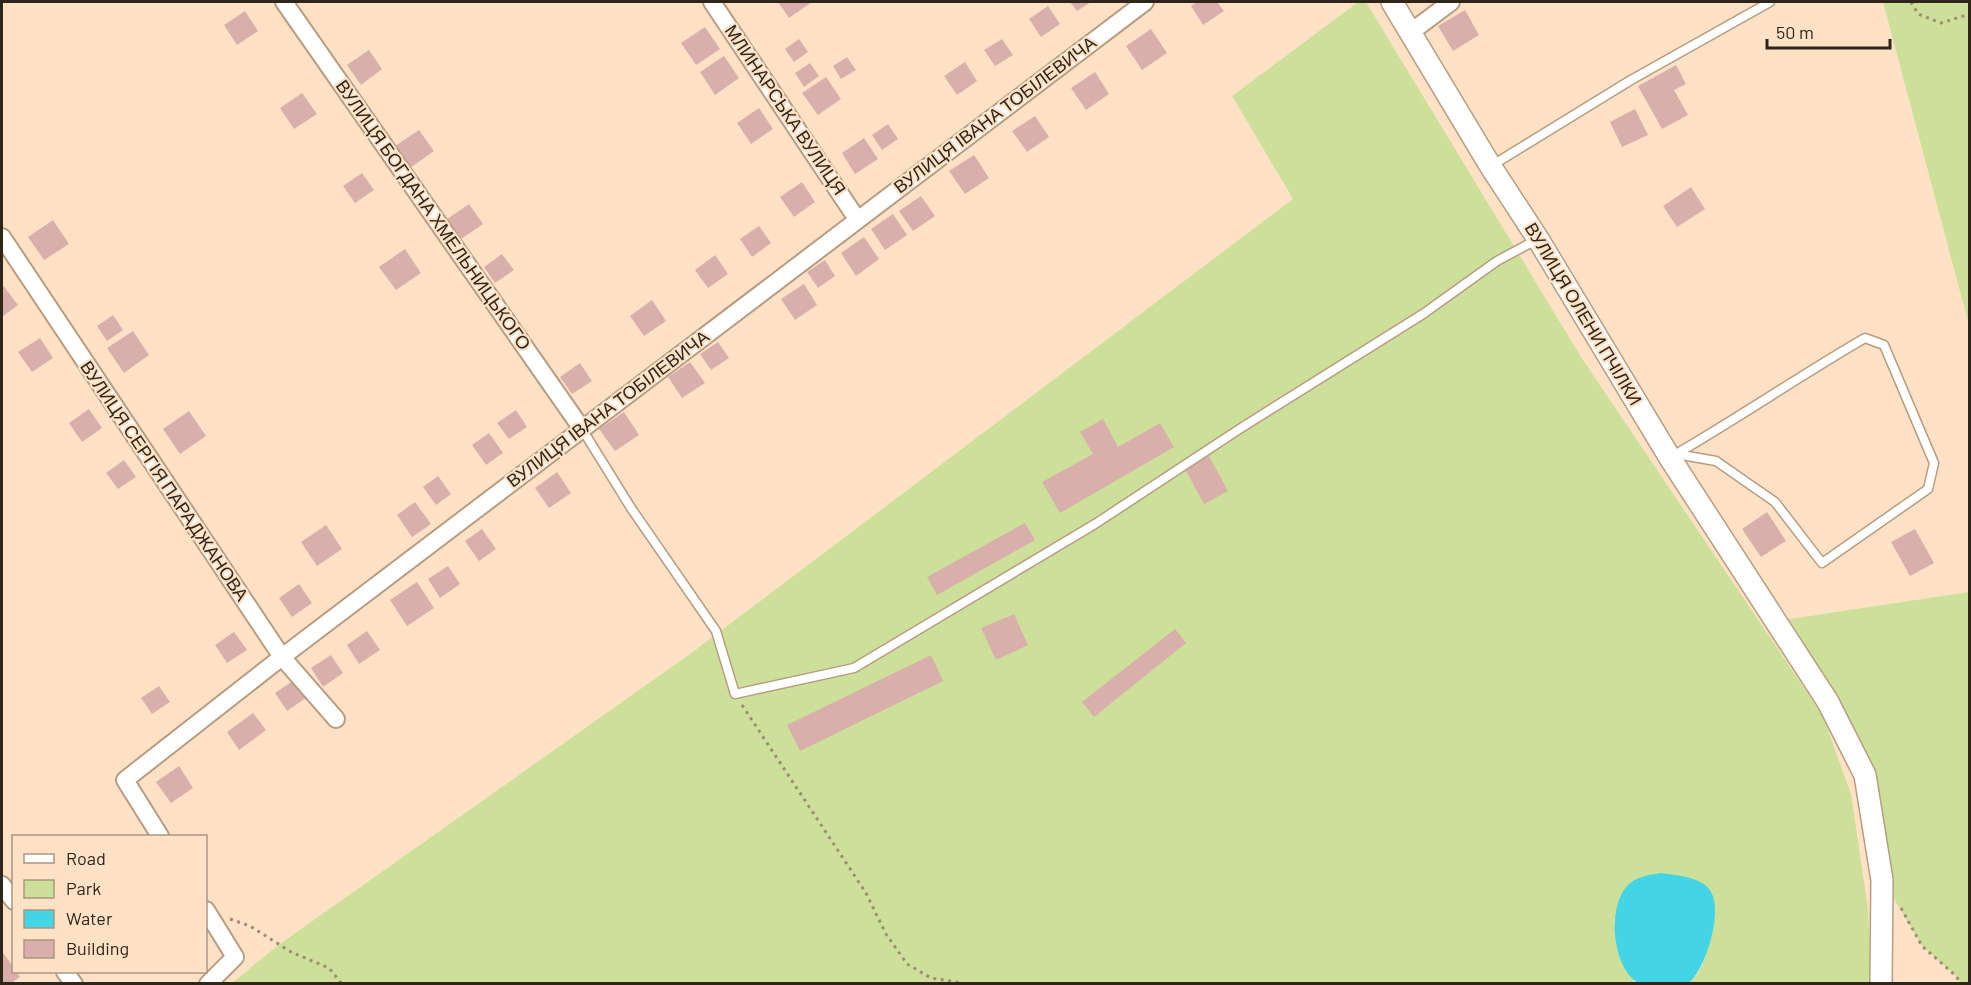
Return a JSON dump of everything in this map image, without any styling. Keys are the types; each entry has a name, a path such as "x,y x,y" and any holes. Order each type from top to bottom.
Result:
{"street":[{"name":"ВУЛИЦЯ БОГДАНА ХМЕЛЬНИЦЬКОГО","path":"284,2 582,429"},
{"name":"МЛИНАРСЬКА ВУЛИЦЯ","path":"712,2 857,219"},
{"name":"ВУЛИЦЯ ІВАНА ТОБІЛЕВИЧА","path":"159,835 125,780 282,657 1145,2"},
{"name":"ВУЛИЦЯ ОЛЕНИ ПЧІЛКИ","path":"1392,2 1491,167 1538,238 1777,624 1828,702 1865,775 1882,880 1881,984"},
{"path":"1411,32 1451,2"},
{"name":"ВУЛИЦЯ СЕРГІЯ ПАРАДЖАНОВА","path":"2,237 282,657 336,719"},
{"path":"2,885 12,898"},
{"path":"207,912 235,957 208,984"}],"lane":[{"path":"1491,167 1632,80 1770,2"},
{"path":"582,429 631,508 716,631 735,693 854,668 1095,524 1241,428 1423,314 1497,261 1538,238"},
{"path":"1865,338 1884,345 1934,463 1928,489 1822,563 1775,502 1716,460 1673,456 1865,338"}],"path":[{"path":"1911,2 1918,14 1941,23 1970,14"},
{"path":"735,693 866,893 886,934 907,964 931,978 968,984"},
{"path":"1882,880 1903,911 1922,946 1956,976 1961,984"},
{"path":"207,910 250,926 291,952 329,968 342,984"}],"green space":[{"path":"1358,2 1366,2 1583,360 1823,716 1851,794 1868,909 1871,983 1689,983 1701,967 1712,933 1614,919 1618,951 1634,981 1638,983 231,984 277,946 690,654 1293,199 1232,96"},
{"path":"1883,2 1969,2 1969,325"},
{"path":"1969,592 1969,983 1961,983 1922,946 1887,887 1877,810 1783,620"}],"water":[{"path":"1661,873 1687,877 1700,882 1709,889 1713,898 1715,910 1711,938 1702,965 1689,983 1638,983 1622,964 1618,951 1615,922 1621,896 1627,886 1635,880"}],"building":[{"path":"778,2 812,2 789,18"},
{"path":"1070,2 1091,2 1077,11"},
{"path":"1197,2 1217,2 1224,11 1203,25 1191,6"},
{"path":"1048,6 1060,24 1041,37 1029,19"},
{"path":"1465,10 1479,35 1453,51 1438,26"},
{"path":"245,11 258,31 237,45 224,25"},
{"path":"705,27 720,49 696,65 681,43"},
{"path":"1151,29 1167,53 1142,70 1126,46"},
{"path":"799,39 808,52 794,62 785,49"},
{"path":"1002,39 1013,55 995,66 984,50"},
{"path":"369,50 382,69 361,85 347,65"},
{"path":"724,56 739,78 715,95 700,72"},
{"path":"847,57 856,70 841,79 833,66"},
{"path":"965,62 977,81 957,95 944,76"},
{"path":"810,63 819,76 804,87 795,73"},
{"path":"1676,65 1686,84 1674,90 1688,115 1662,129 1638,86"},
{"path":"1095,72 1109,94 1086,110 1071,88"},
{"path":"826,77 841,99 818,115 802,93"},
{"path":"302,93 317,114 294,129 280,108"},
{"path":"759,108 773,129 751,144 737,123"},
{"path":"1635,109 1648,135 1622,147 1610,122"},
{"path":"1035,116 1049,137 1027,152 1012,131"},
{"path":"888,124 898,139 882,150 872,135"},
{"path":"419,130 434,151 410,168 395,146"},
{"path":"864,138 878,159 855,174 842,153"},
{"path":"974,155 989,178 965,194 949,171"},
{"path":"362,173 374,190 355,203 343,186"},
{"path":"802,182 815,202 794,217 780,197"},
{"path":"1691,187 1705,209 1677,227 1663,206"},
{"path":"921,196 935,216 913,231 899,211"},
{"path":"469,204 483,224 461,239 447,219"},
{"path":"893,214 907,235 885,250 871,229"},
{"path":"53,220 69,244 44,260 28,237"},
{"path":"759,226 771,243 752,257 740,239"},
{"path":"864,237 879,259 856,276 841,253"},
{"path":"405,249 421,273 396,290 379,267"},
{"path":"502,254 514,270 495,283 484,267"},
{"path":"715,255 728,274 708,288 695,270"},
{"path":"825,260 835,276 818,288 807,272"},
{"path":"2,284 18,305 2,317"},
{"path":"804,284 817,305 795,320 781,299"},
{"path":"652,300 666,321 644,336 630,316"},
{"path":"113,315 123,330 107,341 97,326"},
{"path":"133,331 149,355 124,373 107,348"},
{"path":"40,338 53,358 32,372 18,352"},
{"path":"718,342 729,358 711,370 700,354"},
{"path":"690,362 705,383 682,398 668,377"},
{"path":"580,363 592,381 572,394 560,377"},
{"path":"89,409 102,428 82,442 69,423"},
{"path":"516,410 527,427 509,439 497,423"},
{"path":"189,411 206,436 180,454 163,429"},
{"path":"624,412 639,435 615,451 599,429"},
{"path":"1103,419 1118,447 1160,423 1174,447 1060,513 1042,482 1093,454 1080,432"},
{"path":"489,433 503,453 486,465 472,445"},
{"path":"1209,456 1228,491 1204,504 1185,469"},
{"path":"124,460 136,477 118,489 106,473"},
{"path":"557,472 571,493 549,508 535,488"},
{"path":"438,476 451,494 436,505 423,487"},
{"path":"415,502 431,524 412,537 397,515"},
{"path":"1767,512 1786,541 1761,557 1742,529"},
{"path":"1025,523 1035,540 937,595 927,577"},
{"path":"326,525 342,549 317,566 301,542"},
{"path":"482,529 496,549 479,561 465,541"},
{"path":"1915,529 1934,563 1910,576 1891,542"},
{"path":"448,566 460,584 440,598 428,579"},
{"path":"417,582 434,608 407,626 390,600"},
{"path":"299,584 312,603 292,617 279,598"},
{"path":"1014,614 1028,645 996,660 981,628"},
{"path":"1175,629 1186,643 1094,717 1082,702"},
{"path":"367,631 380,650 359,664 347,645"},
{"path":"234,632 247,650 227,663 215,645"},
{"path":"331,655 343,673 323,687 311,668"},
{"path":"931,655 943,681 800,751 787,725"},
{"path":"294,680 306,698 287,711 275,693"},
{"path":"159,686 170,702 152,714 141,698"},
{"path":"253,713 266,730 239,750 227,732"},
{"path":"179,766 193,788 171,803 156,782"},
{"path":"2,951 12,965 12,973 17,973 20,977 10,984 2,984"}]}
